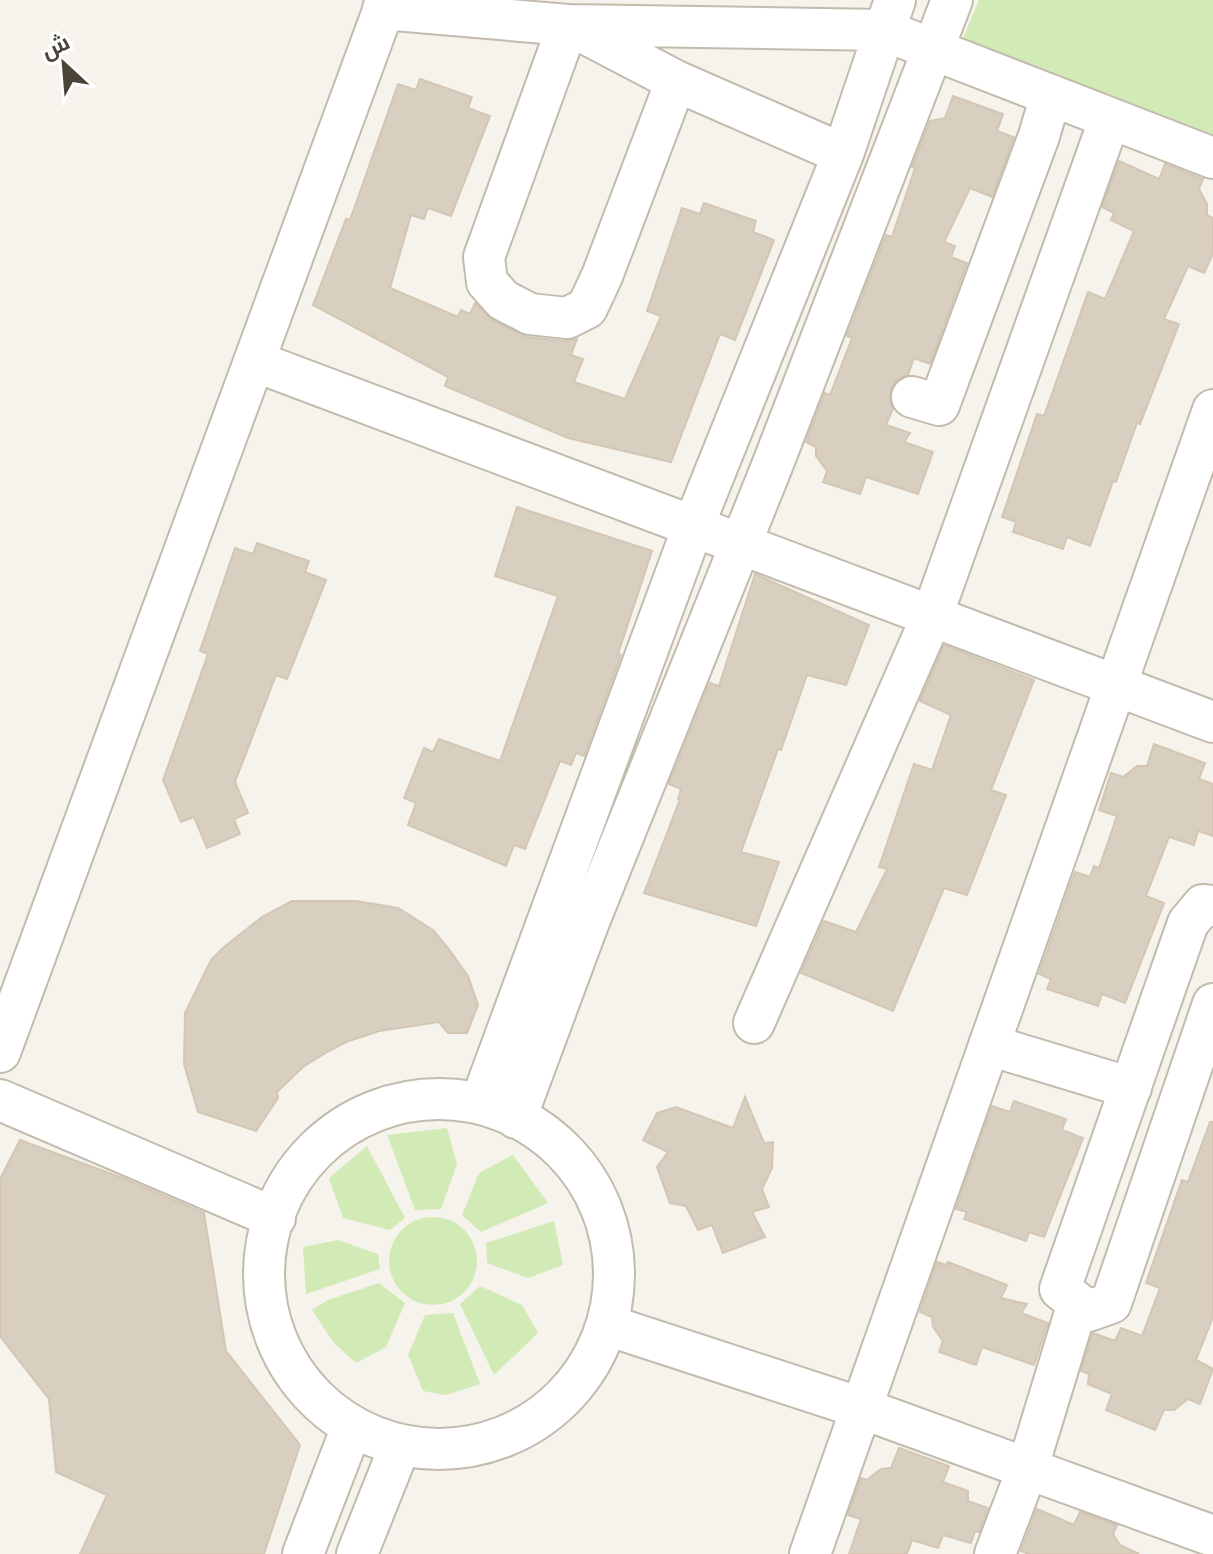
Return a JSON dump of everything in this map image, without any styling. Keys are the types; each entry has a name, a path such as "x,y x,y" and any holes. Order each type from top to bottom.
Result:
{"street":[{"path":"499,1108 588,924 778,451 952,0"},
{"path":"0,1052 385,4 568,25 889,15 931,48 1213,158"},
{"path":"499,1108 550,914 693,527 843,154 889,15"},
{"path":"568,25 676,81 843,154"},
{"path":"568,25 484,257 487,282 503,300 530,314 567,318 587,308 676,81"},
{"path":"912,397 939,405 1039,136 1051,95"},
{"path":"754,1023 932,616 1110,118"},
{"path":"254,361 1213,722"},
{"path":"810,1554 1213,410"},
{"path":"1213,906 1203,905 1188,923 1060,1289 1088,1311 1111,1303 1213,1004"},
{"path":"550,914 588,924"},
{"path":"989,1045 1131,1088"},
{"path":"0,1100 275,1218"},
{"path":"400,1103 499,1108 541,1131 573,1161 597,1197 611,1239 614,1268 615,1282 607,1325 584,1372 549,1411 504,1437 453,1449 400,1446 352,1427 318,1402 291,1369 272,1331 264,1290 265,1247 281,1198 311,1155 351,1122 400,1103"},
{"path":"995,1554 1027,1470 1078,1303"},
{"path":"607,1325 861,1408 1213,1536"},
{"path":"303,1554 352,1427"},
{"path":"357,1554 400,1446"}],"green space":[{"path":"979,0 1213,0 1213,135 963,38"},
{"path":"447,1128 457,1164 441,1209 415,1210 387,1135"},
{"path":"367,1146 405,1218 390,1230 343,1218 329,1178"},
{"path":"513,1155 548,1203 481,1232 462,1215 479,1173"},
{"path":"424,1217 442,1217 458,1224 470,1236 477,1252 477,1270 470,1286 458,1298 442,1305 424,1305 408,1298 396,1286 389,1270 389,1252 396,1236 408,1224"},
{"path":"554,1221 563,1265 528,1278 487,1263 486,1243"},
{"path":"338,1240 378,1254 380,1269 306,1294 303,1247"},
{"path":"379,1283 405,1303 386,1347 356,1363 333,1342 312,1310 328,1300"},
{"path":"480,1286 522,1305 538,1333 494,1375 460,1304"},
{"path":"453,1313 480,1384 446,1395 423,1391 408,1355 425,1315"}],"building":[{"path":"420,79 472,97 468,108 490,116 451,216 428,208 424,219 411,215 390,288 458,317 461,310 470,314 475,303 492,320 527,337 565,341 577,339 571,355 583,359 574,382 625,399 661,316 647,311 682,208 700,214 704,203 756,221 753,232 774,240 735,340 720,334 671,462 568,438 445,386 448,377 313,305 346,219 350,220 398,84 416,90"},
{"path":"953,96 1003,114 997,131 1014,137 992,197 970,188 944,242 955,246 951,257 967,263 930,364 914,358 908,375 897,380 890,391 893,409 886,425 910,433 904,442 933,452 918,494 866,477 860,494 823,482 827,471 816,456 816,447 806,442 825,393 830,395 852,338 847,336 886,235 892,237 915,168 912,167 930,121 945,118"},
{"path":"1119,161 1159,179 1165,164 1203,179 1199,189 1207,204 1207,215 1213,218 1213,254 1204,273 1188,266 1164,319 1179,324 1116,482 1113,481 1090,546 1067,537 1063,549 1013,532 1016,522 1002,517 1037,414 1044,416 1088,292 1105,299 1134,231 1111,220 1114,213 1102,207"},
{"path":"517,507 652,551 618,654 621,655 584,756 576,753 571,765 560,761 525,849 514,845 506,866 408,825 416,803 404,798 424,748 433,752 439,739 500,761 558,596 495,576"},
{"path":"257,543 309,561 305,572 326,580 287,679 276,675 235,782 248,813 234,819 240,834 207,848 194,817 181,822 163,780 208,654 200,651 235,548 253,554"},
{"path":"755,574 869,625 846,685 807,675 781,750 778,749 741,852 779,862 756,926 644,893 680,799 681,789 669,784 710,683 719,686"},
{"path":"944,645 1034,680 991,790 1006,795 967,895 944,888 893,1011 801,973 824,921 856,932 887,869 879,867 914,764 932,770 951,715 920,701"},
{"path":"1154,744 1205,763 1199,779 1213,784 1213,836 1198,831 1194,845 1169,837 1146,896 1164,903 1125,1003 1102,994 1098,1006 1047,989 1051,979 1039,974 1075,872 1090,877 1094,866 1099,868 1117,816 1099,810 1111,773 1123,777 1137,766 1147,766"},
{"path":"292,901 356,901 398,908 433,930 448,948 468,976 478,1005 467,1033 448,1033 439,1022 379,1031 327,1052 303,1067 277,1092 278,1098 256,1131 198,1112 184,1064 185,1013 211,960 262,917"},
{"path":"745,1097 764,1143 773,1142 772,1168 762,1189 769,1207 752,1212 765,1237 723,1253 712,1225 698,1230 686,1206 670,1203 657,1167 668,1152 643,1140 657,1113 676,1107 733,1128"},
{"path":"1014,1101 1066,1119 1062,1130 1083,1138 1044,1237 1029,1232 1026,1241 964,1219 967,1212 956,1209 992,1106 1010,1112"},
{"path":"1210,1122 1213,1122 1213,1317 1196,1360 1213,1369 1200,1404 1188,1399 1174,1410 1164,1410 1155,1430 1106,1410 1112,1394 1088,1384 1089,1374 1081,1371 1093,1333 1115,1341 1121,1328 1142,1336 1160,1288 1146,1283 1182,1180 1188,1182"},
{"path":"20,1140 125,1179 204,1213 226,1351 300,1445 264,1554 80,1554 107,1495 56,1472 49,1399 0,1336 0,1179"},
{"path":"937,1262 946,1265 948,1262 1007,1285 1001,1298 1027,1304 1021,1313 1048,1323 1034,1365 982,1347 976,1365 939,1352 943,1341 933,1327 932,1317 920,1312"},
{"path":"899,1448 949,1466 943,1482 968,1491 968,1501 988,1508 971,1543 943,1535 938,1548 912,1540 907,1554 849,1554 861,1519 848,1515 861,1478 867,1480 881,1469 891,1468"},
{"path":"1037,1509 1074,1525 1080,1512 1117,1525 1113,1534 1120,1545 1139,1554 1029,1554 1021,1551"}]}
